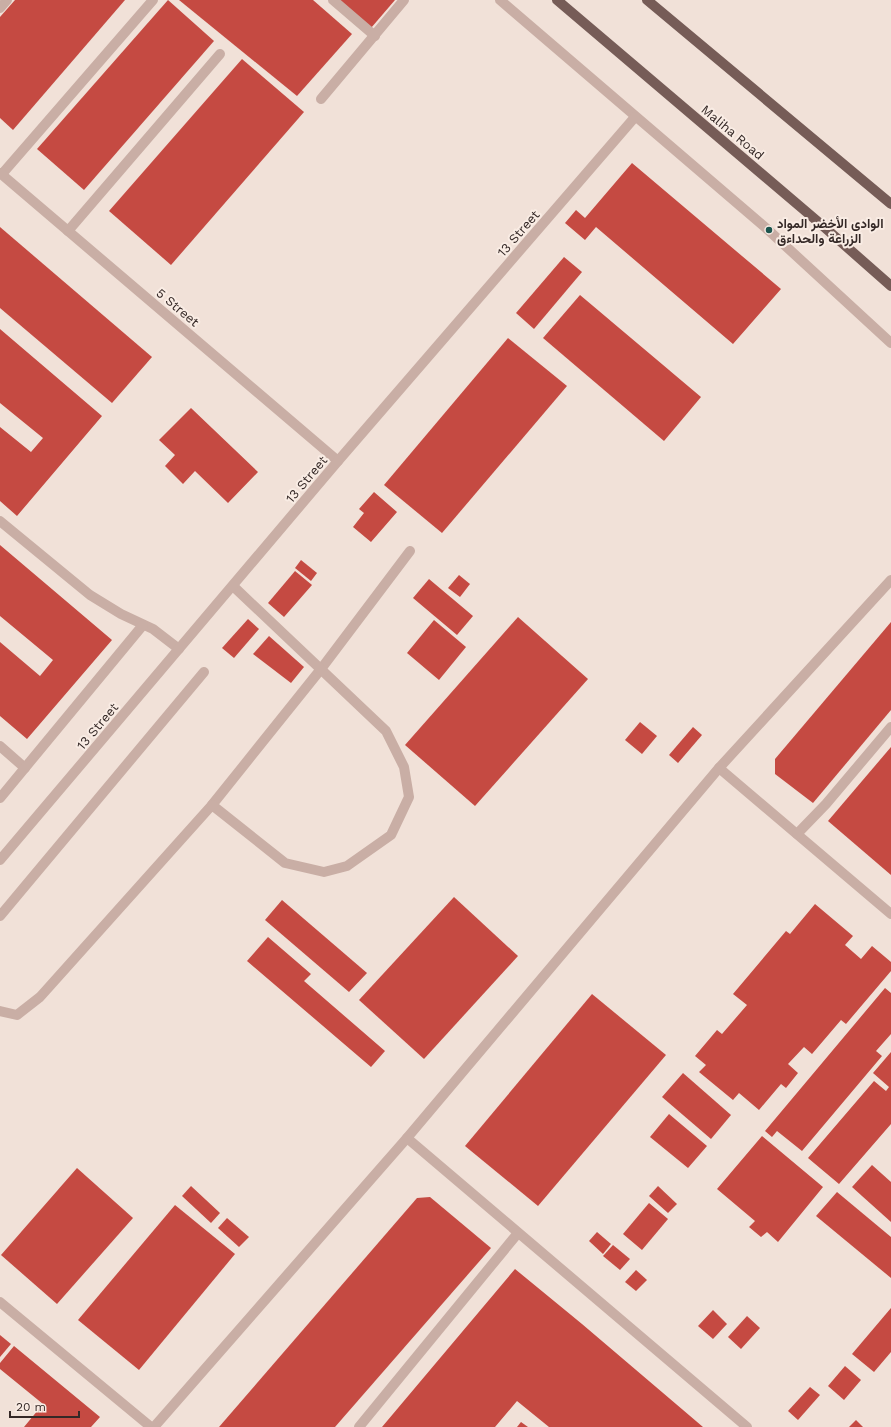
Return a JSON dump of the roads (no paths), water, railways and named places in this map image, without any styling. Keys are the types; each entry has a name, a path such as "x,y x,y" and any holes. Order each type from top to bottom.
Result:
{"main road":[{"name":"Maliha Road","path":"557,0 823,226 891,286"},
{"path":"646,0 891,204"}],"street":[{"path":"0,8 7,0"},
{"path":"1,174 153,0"},
{"path":"333,0 375,36"},
{"path":"321,99 404,0"},
{"path":"500,0 766,228 891,343"},
{"path":"68,231 220,54"},
{"name":"13 Street","path":"0,860 338,461 635,117"},
{"name":"5 Street","path":"1,174 338,461"},
{"path":"0,521 90,595 121,614 153,629 179,649"},
{"path":"0,1011 17,1015 40,997 212,805 321,669 410,551"},
{"path":"154,1427 407,1138 719,768 891,580"},
{"path":"212,805 285,863 324,872 347,866 391,835 409,797 404,767 386,731 233,586"},
{"path":"0,798 143,624"},
{"path":"0,916 204,672"},
{"path":"797,834 826,804 891,727"},
{"path":"0,746 25,768"},
{"path":"719,768 891,914"},
{"path":"407,1138 747,1427"},
{"path":"359,1427 518,1233"},
{"path":"0,1302 151,1427"}],"place":[{"name":"الوادى الأخضر المواد الزراعة والحداءق","path":"769,230"}]}
